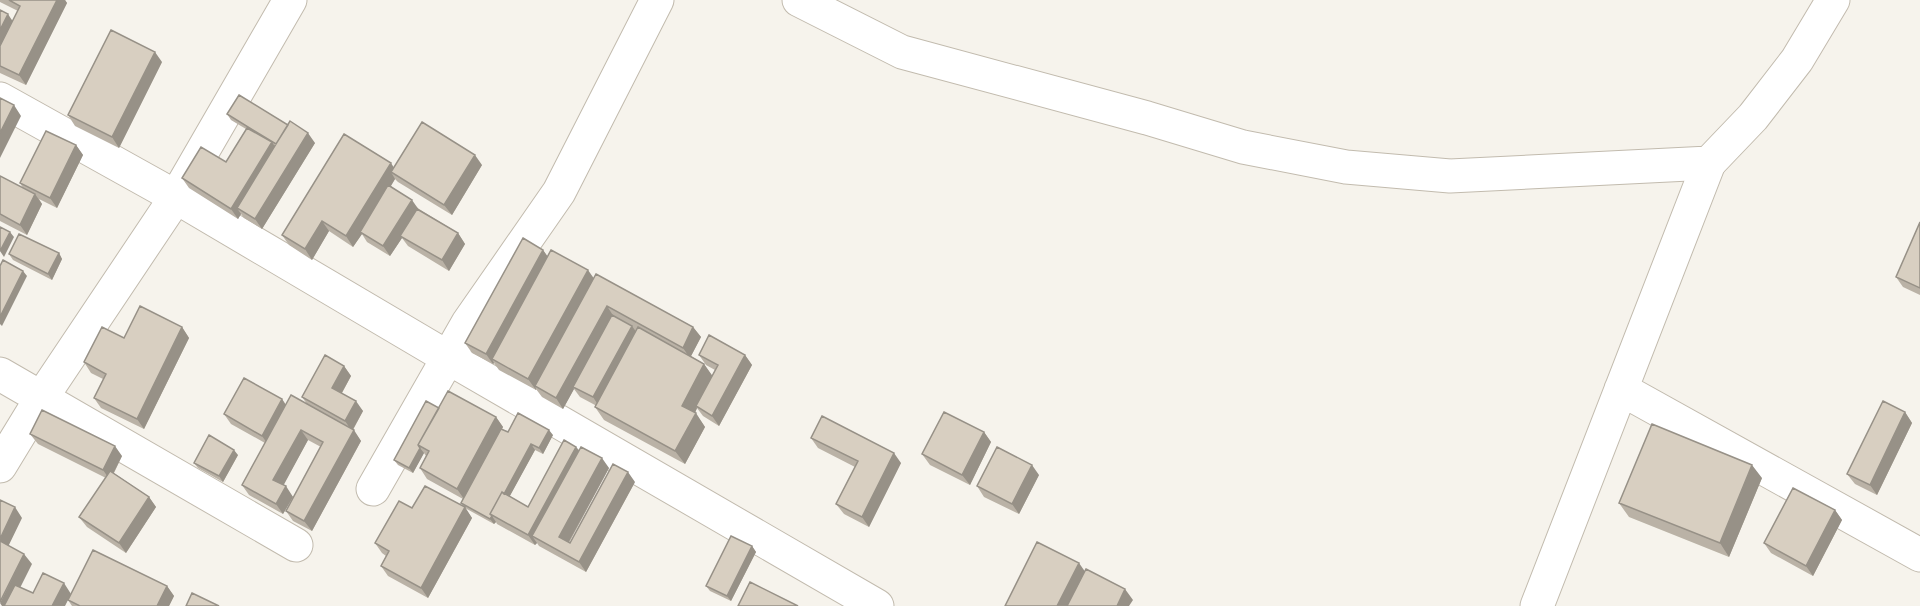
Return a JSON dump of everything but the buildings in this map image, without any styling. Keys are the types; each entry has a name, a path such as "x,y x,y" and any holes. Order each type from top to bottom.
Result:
{"street":[{"path":"0,466 42,396 176,197 290,0"},
{"path":"373,489 447,357 559,192 657,0"},
{"path":"799,0 902,52 1147,118 1243,147 1346,167 1450,176 1709,163"},
{"path":"1537,606 1709,163 1753,117 1797,60 1833,0"},
{"path":"0,99 176,197 877,606"},
{"path":"0,374 42,396 296,546"},
{"path":"1621,389 1920,555"}]}
